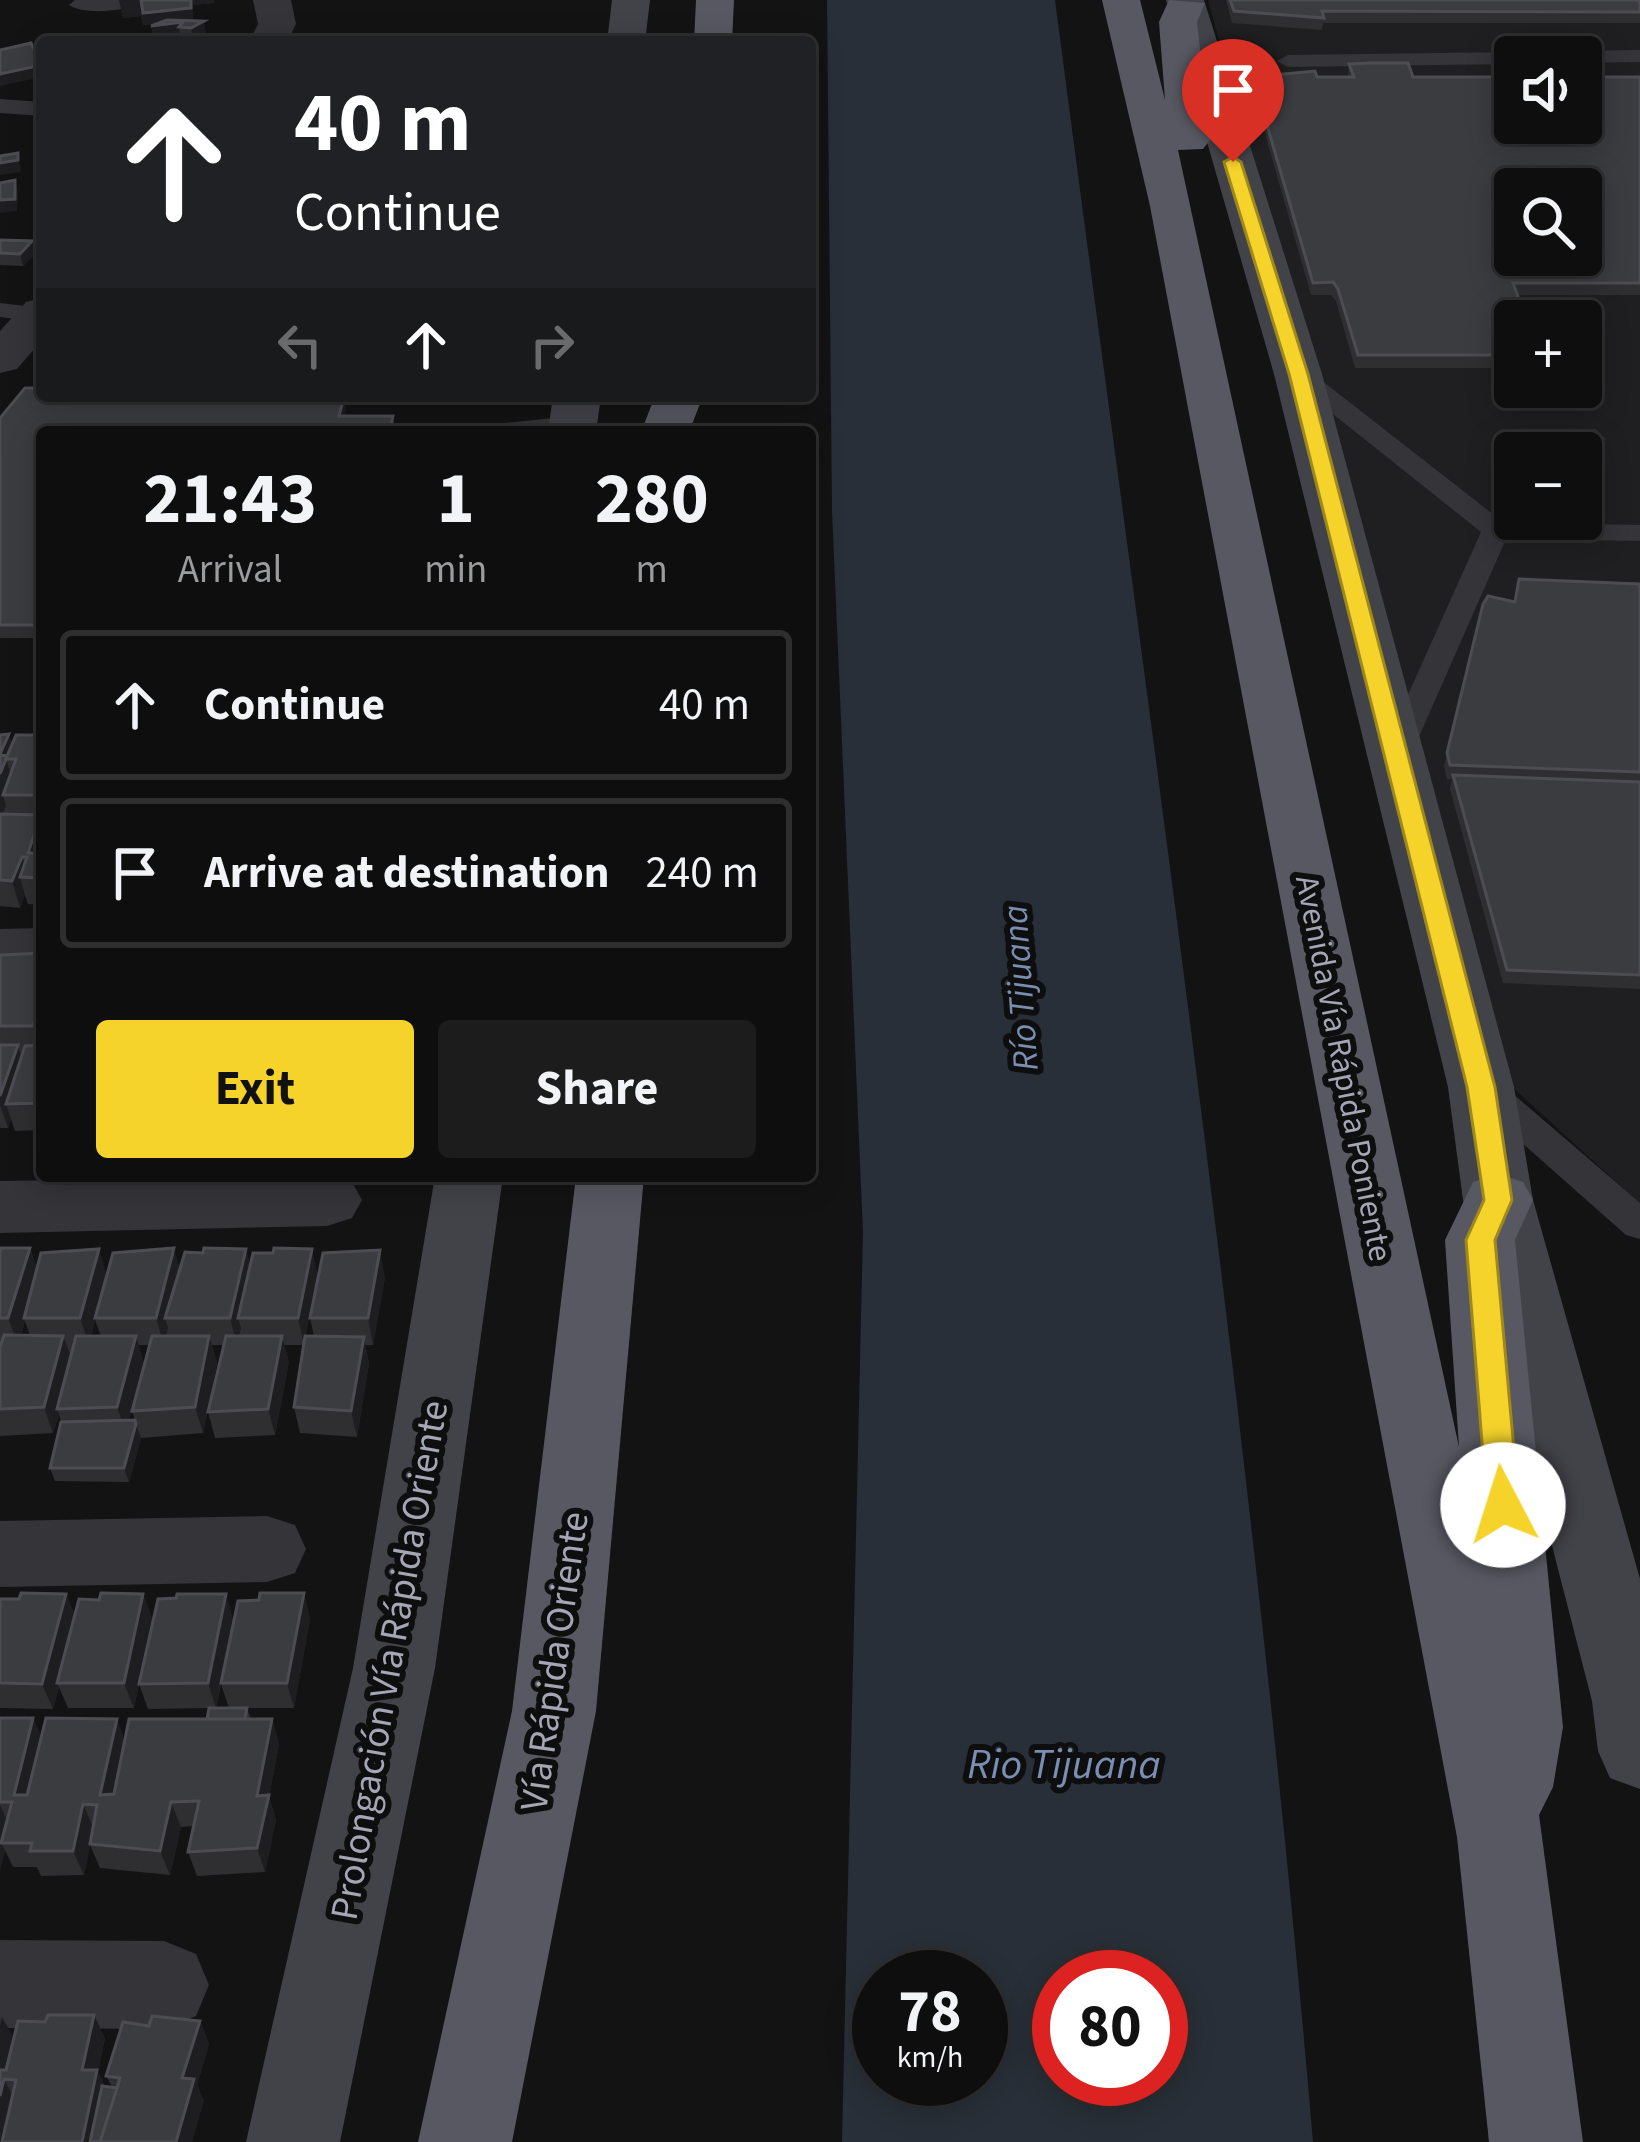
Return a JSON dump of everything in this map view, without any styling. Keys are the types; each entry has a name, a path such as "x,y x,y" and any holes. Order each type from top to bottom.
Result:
{"highway":[{"path":"713,36 715,0"},
{"name":"Avenida Vía Rápida Poniente","path":"1120,0 1171,206 1500,1838 1536,2142"},
{"path":"1171,206 1193,184 1178,22 1186,2"},
{"name":"Vía Rápida Oriente","path":"465,2142 554,1712 609,1182"},
{"path":"1498,1200 1480,1240 1521,1726 1500,1838"}],"main road":[{"path":"627,36 632,0"},
{"path":"1186,2 1298,374 1481,1087 1498,1200 1633,1701 1640,1751"},
{"name":"Prolongación Vía Rápida Oriente","path":"293,2142 394,1668 468,1182"}],"street":[{"path":"271,36 277,24 272,0"},
{"path":"0,359 27,312"},
{"path":"0,950 36,949"},
{"path":"0,1207 327,1200"},
{"path":"0,1554 267,1549"},
{"path":"0,1984 164,1985"}],"lane":[{"path":"79,5 137,0"},
{"path":"1602,56 1640,56"},
{"path":"1288,61 1494,58"},
{"path":"0,106 36,109"},
{"path":"1298,374 1494,528"},
{"path":"527,426 574,417"},
{"path":"1602,532 1640,533"},
{"path":"1395,759 1494,535"},
{"path":"1481,1087 1640,1225"}],"shaded area":[{"path":"1208,0 1640,0 1640,1204 1508,1083"}],"water":[{"name":"Rio Tijuana","path":"827,0 1055,0 1229,1337 1313,2142 842,2142 863,1232 832,510"}],"building":[{"path":"141,0 191,0 191,8 143,13"},
{"path":"1230,0 1640,0 1640,12 1322,11 1324,18 1234,11"},
{"path":"167,20 204,21 191,28 179,27 183,22 151,26"},
{"path":"31,43 36,66 0,74 0,50"},
{"path":"1408,63 1413,77 1494,77 1494,144 1602,144 1602,77 1640,77 1640,283 1513,283 1519,300 1494,300 1494,355 1358,355 1338,289 1333,282 1313,283 1253,77 1315,71 1317,77 1354,77 1349,64"},
{"path":"18,153 18,160 0,163 0,156"},
{"path":"15,180 15,199 0,200 0,183"},
{"path":"0,240 32,241 20,254 0,253"},
{"path":"25,388 36,388 36,402 343,402 339,416 393,416 390,426 36,426 36,625 0,625 0,418"},
{"path":"1519,579 1640,584 1640,772 1450,765 1447,753 1483,604 1488,596 1515,602"},
{"path":"16,735 36,735 36,795 3,795 16,759 6,759 0,774 0,755 7,756"},
{"path":"1453,775 1640,782 1640,975 1507,970"},
{"path":"0,814 36,815 28,853 36,853 36,878 20,877 27,857 22,857 12,881 0,880"},
{"path":"36,953 33,1026 0,1026 0,955"},
{"path":"0,1045 18,1045 0,1096"},
{"path":"36,1045 36,1103 6,1104 25,1046"},
{"path":"0,1248 30,1248 8,1318 0,1318"},
{"path":"174,1248 156,1318 95,1318 113,1253"},
{"path":"204,1248 246,1249 230,1318 165,1318 185,1252 203,1253"},
{"path":"274,1248 312,1249 298,1318 238,1318 253,1253 273,1253"},
{"path":"99,1249 80,1318 24,1318 41,1253"},
{"path":"380,1250 368,1318 310,1318 323,1253"},
{"path":"4,1335 63,1336 44,1407 0,1409"},
{"path":"76,1336 136,1336 117,1407 57,1409"},
{"path":"152,1336 209,1336 195,1407 132,1411"},
{"path":"226,1336 282,1336 268,1409 208,1412"},
{"path":"305,1336 364,1337 351,1411 294,1407"},
{"path":"135,1420 124,1468 50,1468 61,1422"},
{"path":"21,1593 66,1594 42,1684 0,1683 0,1599 19,1599"},
{"path":"101,1593 143,1594 124,1683 57,1683 79,1599 99,1600"},
{"path":"260,1593 304,1593 287,1683 221,1683 238,1601 259,1600"},
{"path":"177,1594 226,1594 208,1683 139,1684 158,1599 176,1598"},
{"path":"209,1708 247,1708 245,1719 207,1719"},
{"path":"0,1718 33,1718 14,1795 27,1795 46,1718 117,1719 100,1795 114,1794 129,1719 272,1719 257,1796 269,1795 257,1848 188,1852 199,1801 171,1802 160,1851 90,1844 97,1805 83,1804 73,1851 30,1851 32,1843 1,1843 12,1802 0,1802"},
{"path":"48,2015 94,2015 82,2070 97,2070 82,2142 2,2142 16,2080 4,2079 0,2096 0,2070 6,2070 18,2021 45,2022"},
{"path":"152,2016 200,2021 182,2078 194,2079 176,2142 100,2142 120,2078 106,2076 123,2022 149,2026"},
{"path":"102,2086 117,2088 100,2142 90,2142"}],"route":[{"path":"1233,162 1298,374 1481,1087 1498,1200 1480,1240 1503,1505"}],"water label":[{"name":"Río Tijuana","path":"1019,988"}]}
